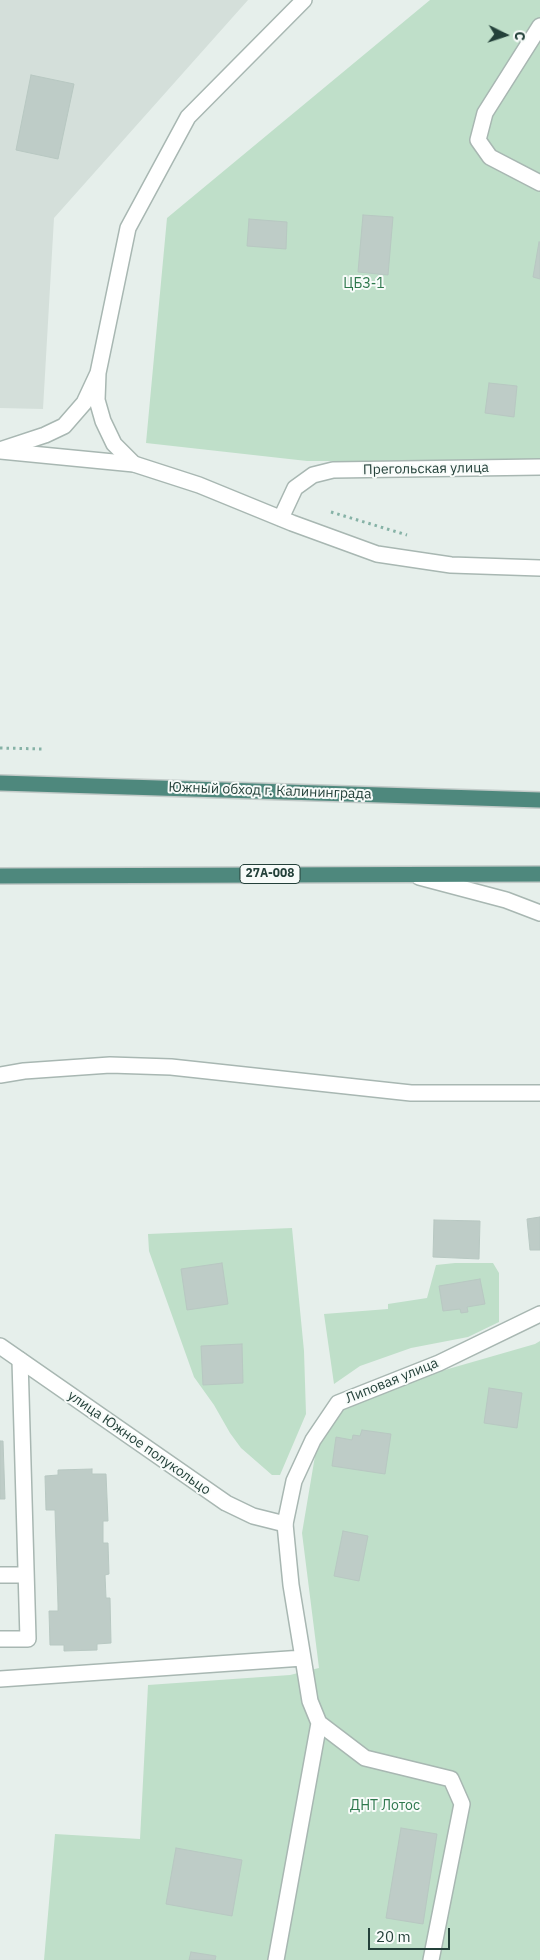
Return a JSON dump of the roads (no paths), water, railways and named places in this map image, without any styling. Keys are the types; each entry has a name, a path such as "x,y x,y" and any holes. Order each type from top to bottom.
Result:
{"highway":[{"name":"Южный обход г. Калининграда","path":"0,783 540,800"},
{"name":"27А-008","path":"0,876 540,874"}],"street":[{"path":"134,464 114,444 103,421 97,400 98,373 128,228 188,116 304,0"},
{"path":"540,26 485,114 478,140 490,158 540,183"},
{"path":"0,451 64,426 84,403 98,373"},
{"path":"0,451 134,464 199,485 377,554 450,565 540,568"},
{"name":"Прегольская улица","path":"281,518 295,488 313,475 333,470 540,467"},
{"path":"408,873 506,900 540,913"},
{"path":"0,1075 67,1067 171,1067 411,1094 540,1093"},
{"name":"Липовая улица","path":"319,1723 310,1701 291,1585 285,1524 294,1481 313,1440 338,1403 439,1363 540,1314"},
{"name":"улица Южное полукольцо","path":"0,1346 226,1504 253,1516 285,1524"},
{"path":"0,1640 28,1639 20,1360"},
{"path":"0,1575 26,1574"},
{"path":"0,1679 303,1658"},
{"path":"276,1960 319,1723 365,1758 451,1779 462,1804 431,1960"}],"park label":[{"name":"ЦБЗ-1","path":"364,284"},
{"name":"ДНТ Лотос","path":"385,1806"}]}
